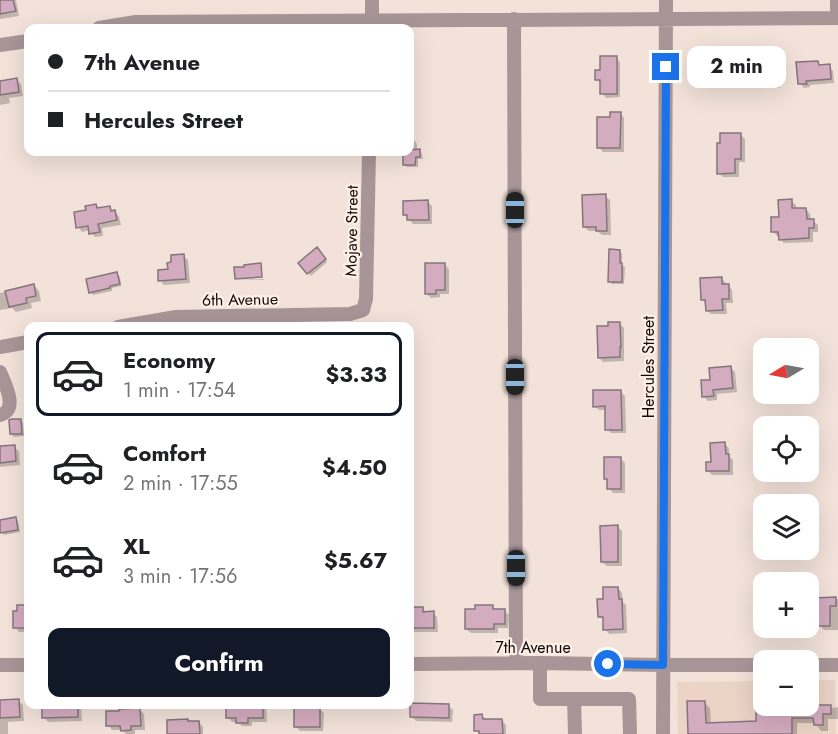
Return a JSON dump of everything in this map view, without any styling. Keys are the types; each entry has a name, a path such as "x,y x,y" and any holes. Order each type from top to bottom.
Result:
{"street":[{"path":"372,0 372,24"},
{"name":"Hercules Street","path":"663,734 666,0"},
{"path":"124,24 136,22 372,24 514,19 838,18 837,0"},
{"path":"514,19 516,663"},
{"path":"0,45 24,41"},
{"name":"Mojave Street","path":"363,310 366,299 369,156"},
{"name":"6th Avenue","path":"147,322 176,317 350,314 363,310"},
{"path":"0,347 24,343"},
{"path":"0,373 6,384 9,409 5,414 0,415"},
{"path":"540,663 540,699 629,699 630,734"},
{"path":"0,665 24,664"},
{"name":"7th Avenue","path":"414,664 753,665"},
{"path":"819,665 838,665"},
{"path":"574,699 575,734"}],"shaded area":[{"path":"819,680 835,680 836,734 678,734 677,682 753,681 753,716 819,716"}],"building":[{"path":"0,0 13,0 16,11 0,14"},
{"path":"600,56 617,56 617,94 600,94 600,80 595,80 595,70 600,70"},
{"path":"776,61 776,84 766,84 766,79 743,80 743,65"},
{"path":"818,61 819,65 830,64 831,79 798,84 796,62"},
{"path":"17,78 19,92 0,95 0,81"},
{"path":"610,112 621,112 620,148 597,148 597,117 610,117"},
{"path":"720,133 741,133 741,159 735,159 735,173 717,174 717,143 720,143"},
{"path":"420,149 420,157 416,157 415,165 403,165 403,156 414,156 414,150"},
{"path":"606,194 607,231 596,231 596,227 583,227 582,195"},
{"path":"792,199 792,208 806,208 807,219 814,219 814,228 809,228 809,238 779,240 778,232 771,232 771,217 779,217 778,200"},
{"path":"428,200 429,220 407,220 407,215 403,215 403,201"},
{"path":"96,204 97,208 110,206 111,211 115,210 117,220 98,224 100,232 89,234 88,226 76,228 74,212 86,210 85,206"},
{"path":"317,247 326,259 307,274 298,263"},
{"path":"609,249 620,250 622,282 608,282"},
{"path":"184,254 186,279 158,281 158,270 168,269 167,263 171,262 171,255"},
{"path":"261,263 262,277 235,279 234,267"},
{"path":"425,263 445,263 445,290 436,290 436,294 425,294"},
{"path":"117,272 120,284 89,293 86,279"},
{"path":"722,277 722,284 729,284 729,299 722,299 723,310 706,311 705,300 701,300 700,278"},
{"path":"34,284 36,296 26,298 27,303 9,307 5,291"},
{"path":"608,322 620,322 620,357 598,358 597,326 608,326"},
{"path":"731,366 733,388 713,390 714,396 702,397 701,380 710,380 709,368"},
{"path":"593,390 621,390 622,430 605,430 605,406 593,407"},
{"path":"21,419 22,434 10,434 9,420"},
{"path":"725,442 726,454 729,454 729,471 706,471 706,462 711,462 710,443"},
{"path":"15,445 16,461 0,463 0,446"},
{"path":"604,457 621,457 621,489 607,489 607,479 604,479"},
{"path":"16,517 18,530 0,533 0,520"},
{"path":"618,525 618,562 601,562 600,526"},
{"path":"603,587 618,587 619,599 622,599 623,629 603,630 603,617 598,617 597,599 603,599"},
{"path":"836,597 836,606 830,606 830,626 819,626 819,598"},
{"path":"17,605 24,605 24,628 13,628 13,611 17,611"},
{"path":"475,605 493,605 493,609 505,609 505,624 494,624 494,629 465,629 465,609 475,609"},
{"path":"414,607 423,607 423,612 434,611 434,628 414,628"},
{"path":"19,699 20,717 0,718 0,700"},
{"path":"687,701 705,701 706,723 756,721 756,716 819,716 819,705 831,705 831,714 823,714 823,725 814,725 813,718 792,718 792,734 688,734"},
{"path":"414,703 449,704 449,718 410,717 410,709 414,709"},
{"path":"42,709 78,709 78,717 42,718"},
{"path":"119,709 140,709 141,726 131,726 131,730 121,731 120,726 106,726 106,711 119,711"},
{"path":"226,709 263,709 263,718 248,718 248,723 236,723 236,718 226,718"},
{"path":"294,709 320,709 320,727 294,727"},
{"path":"482,714 483,719 502,719 503,734 479,734 479,731 474,731 474,715"},
{"path":"188,719 188,721 199,721 200,734 167,734 167,720"}],"route":[{"path":"608,664 663,665 666,67"}]}
